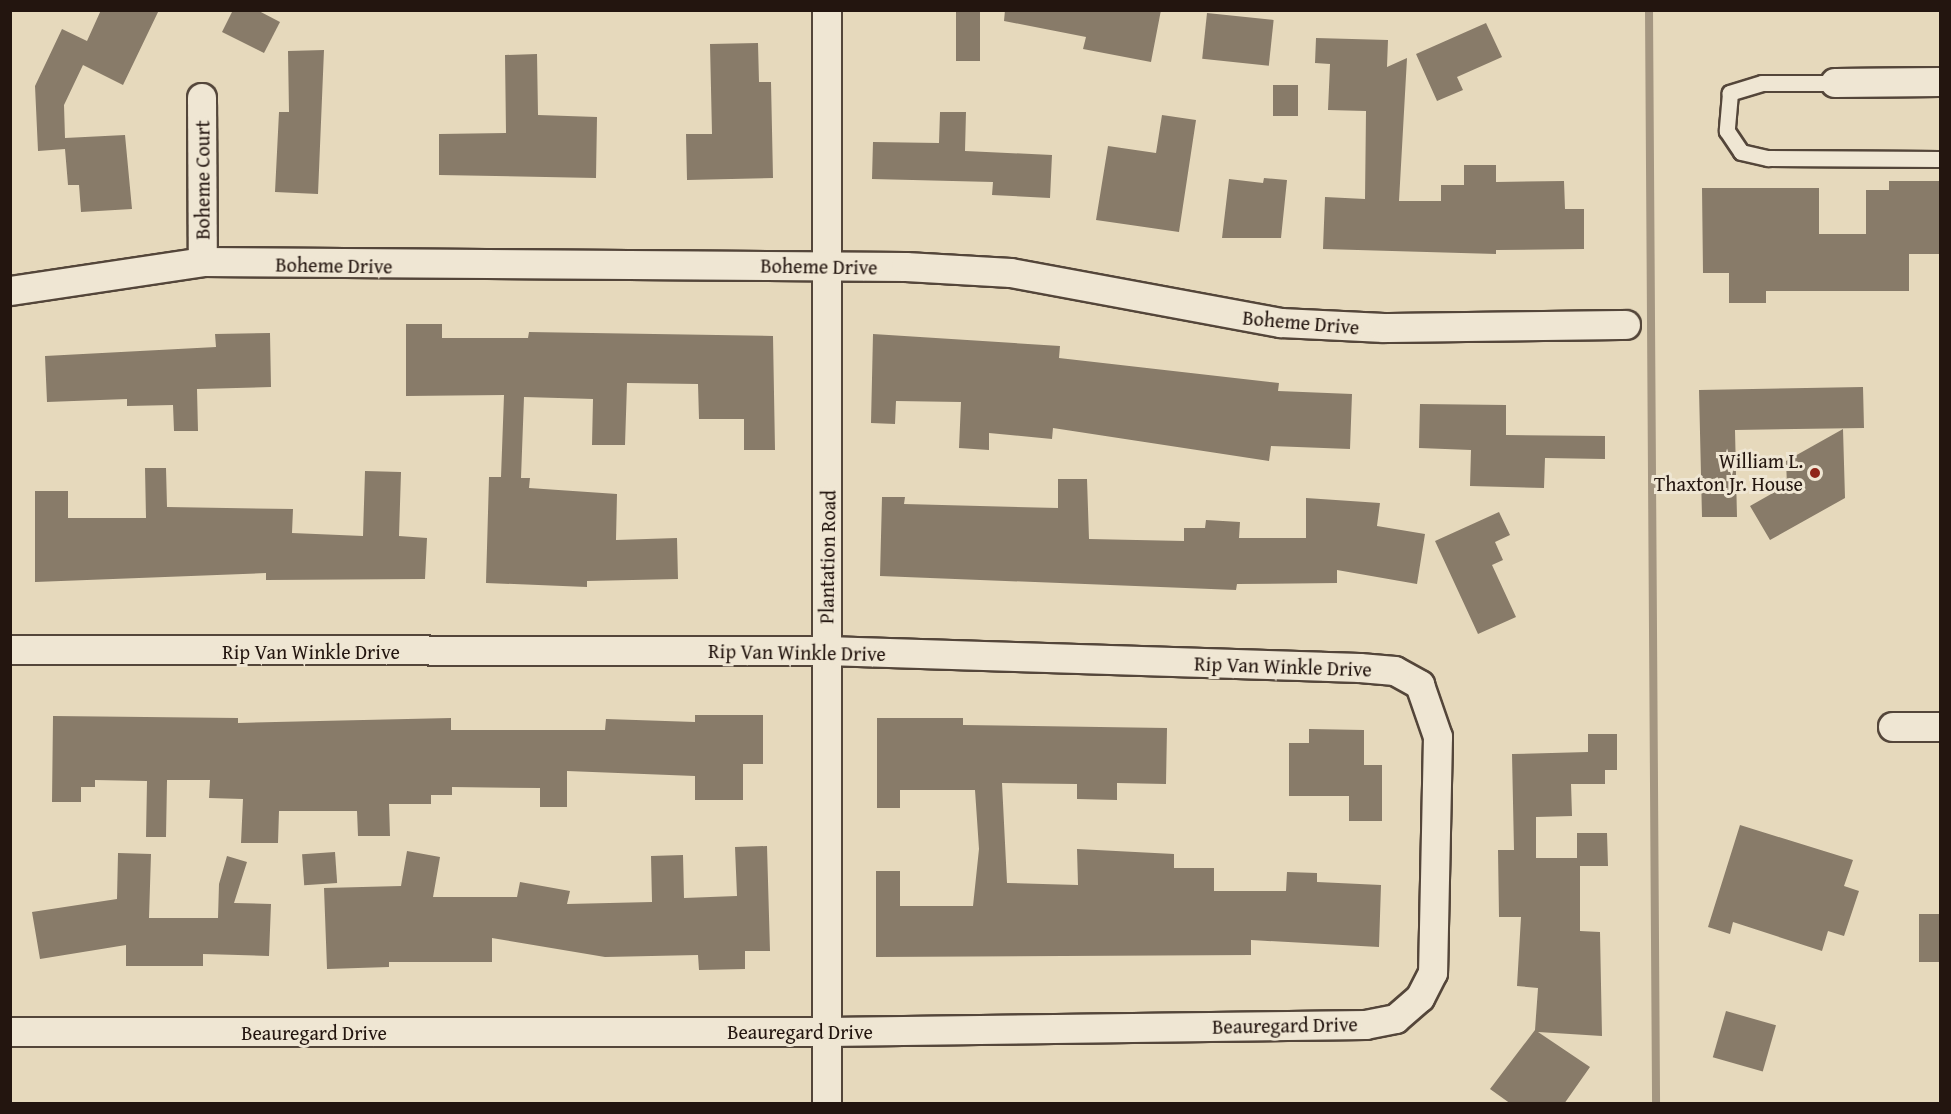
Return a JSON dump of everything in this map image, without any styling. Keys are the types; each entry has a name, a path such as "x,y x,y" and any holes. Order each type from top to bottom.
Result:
{"street":[{"name":"Plantation Road","path":"827,10 829,265 826,651 827,1104"},
{"path":"1835,82 1941,82"},
{"name":"Boheme Court","path":"202,98 203,262"},
{"name":"Boheme Drive","path":"10,291 203,262 829,265 1011,273 1281,323 1384,328 1626,325"},
{"name":"Rip Van Winkle Drive","path":"10,650 826,651 1395,671 1420,685 1433,711 1438,737 1436,841"},
{"path":"1893,727 1941,727"},
{"name":"Beauregard Drive","path":"10,1032 827,1032 1366,1024 1396,1019 1420,998 1433,973 1436,841"}],"lane":[{"path":"1835,82 1762,83 1730,93 1727,131 1741,152 1768,158 1941,159"}],"building":[{"path":"101,10 159,10 123,85 83,65 64,105 65,138 125,135 132,209 81,212 79,185 68,185 65,149 38,151 35,86 62,29 87,41"},
{"path":"233,10 257,10 280,22 264,53 222,32"},
{"path":"956,10 980,10 980,61 956,61"},
{"path":"1005,10 1161,10 1151,62 1083,49 1086,37 1004,21"},
{"path":"1207,13 1274,20 1269,66 1202,59"},
{"path":"1486,23 1502,57 1457,77 1463,90 1437,101 1416,54"},
{"path":"1316,38 1388,40 1387,67 1407,58 1399,201 1441,201 1441,185 1464,185 1464,165 1496,165 1496,182 1564,181 1565,209 1584,209 1584,249 1496,250 1496,254 1323,249 1325,197 1365,199 1366,111 1328,110 1330,64 1315,63"},
{"path":"758,43 759,82 771,82 773,178 687,180 686,134 712,134 710,44"},
{"path":"324,50 318,194 275,192 279,112 289,112 288,51"},
{"path":"537,54 538,115 597,117 596,178 439,175 439,134 506,133 505,55"},
{"path":"1273,85 1298,85 1298,116 1273,116"},
{"path":"940,112 966,112 965,151 1052,155 1050,198 992,195 993,182 872,179 873,142 939,143"},
{"path":"1162,115 1196,120 1179,232 1096,220 1108,146 1156,153"},
{"path":"1264,178 1287,180 1281,238 1222,238 1229,179 1263,183"},
{"path":"1889,181 1941,181 1941,254 1909,254 1909,291 1766,291 1766,303 1729,303 1729,273 1703,273 1702,188 1819,188 1819,234 1866,234 1866,190 1889,190"},
{"path":"406,324 442,324 442,338 528,338 529,332 773,336 775,450 744,450 744,419 699,419 698,384 627,383 625,445 592,445 593,399 524,397 521,478 530,478 529,488 617,494 616,540 677,538 678,579 587,581 587,587 486,583 489,477 501,477 504,395 406,396"},
{"path":"270,333 271,387 197,389 198,431 174,431 173,405 127,406 127,399 47,402 45,356 216,347 215,334"},
{"path":"873,334 1060,346 1059,358 1279,383 1278,391 1352,394 1350,449 1271,446 1269,461 1053,428 1052,439 989,433 989,450 959,448 961,402 896,401 895,424 871,423"},
{"name":"William L. Thaxton Jr. House","path":"1863,387 1864,428 1735,430 1737,517 1702,517 1699,390"},
{"path":"1420,404 1506,405 1506,435 1605,436 1605,459 1545,458 1544,488 1470,486 1471,450 1419,448"},
{"path":"1843,429 1845,498 1770,540 1750,506 1787,485 1786,461"},
{"path":"145,468 166,468 167,507 293,509 292,533 363,536 365,471 401,472 399,536 427,538 425,579 266,580 266,573 35,582 35,491 68,491 68,518 146,518"},
{"path":"1058,479 1087,479 1089,539 1184,541 1184,528 1205,528 1206,520 1240,522 1239,538 1306,538 1306,498 1380,503 1377,526 1425,534 1417,584 1337,570 1337,583 1237,584 1236,590 880,576 882,497 905,497 904,504 1058,508"},
{"path":"1499,512 1510,535 1495,542 1503,560 1492,565 1516,617 1478,634 1435,541"},
{"path":"695,715 763,715 763,764 743,764 743,800 695,800 695,776 567,771 567,807 540,807 540,788 452,787 452,795 431,795 431,804 389,804 390,836 358,836 357,811 279,811 278,843 241,843 243,799 209,798 210,780 167,780 166,837 146,837 147,781 95,780 95,787 81,787 81,802 52,802 53,716 238,718 238,723 451,718 451,730 605,730 606,719 695,722"},
{"path":"877,718 963,718 963,725 1167,728 1166,784 1117,783 1117,800 1077,799 1077,784 1002,783 1007,883 1078,885 1077,849 1174,854 1174,868 1214,868 1214,891 1286,891 1287,872 1317,873 1317,882 1381,885 1379,947 1251,940 1251,955 876,957 876,871 900,871 900,906 973,906 979,849 975,790 900,790 900,808 877,808"},
{"path":"1309,729 1364,730 1364,765 1382,765 1382,821 1349,821 1349,796 1289,796 1289,743 1309,743"},
{"path":"1588,734 1617,734 1617,770 1605,770 1605,784 1571,784 1572,816 1536,817 1536,858 1577,858 1577,833 1607,833 1608,866 1580,866 1580,931 1600,932 1602,1036 1538,1032 1590,1067 1564,1104 1511,1104 1490,1089 1535,1030 1538,988 1517,986 1521,917 1499,917 1498,850 1514,850 1512,754 1588,752"},
{"path":"1740,825 1853,860 1844,886 1859,891 1844,936 1828,931 1822,951 1733,922 1730,934 1708,927"},
{"path":"767,846 770,951 745,951 745,969 699,970 698,955 605,957 492,938 492,962 389,962 389,967 327,969 324,888 401,886 407,851 440,857 433,897 517,897 520,882 570,891 567,904 652,902 651,856 683,855 684,898 737,896 735,847"},
{"path":"335,852 337,883 304,885 302,854"},
{"path":"118,853 151,854 149,918 218,918 219,884 227,856 247,862 234,903 271,904 269,956 203,954 203,966 126,966 126,945 40,959 32,912 117,899"},
{"path":"1919,914 1940,914 1940,962 1919,962"},
{"path":"1726,1011 1776,1025 1763,1071 1713,1057"}],"waterway":[{"path":"1649,10 1656,1104"}],"place":[{"name":"William L. Thaxton Jr. House","path":"1815,473"}]}
